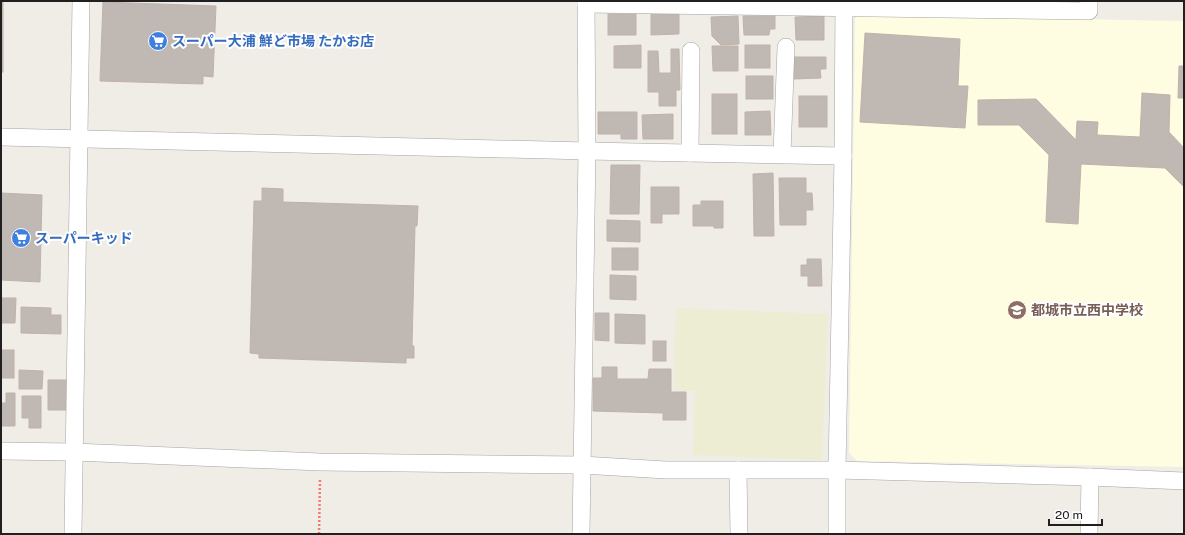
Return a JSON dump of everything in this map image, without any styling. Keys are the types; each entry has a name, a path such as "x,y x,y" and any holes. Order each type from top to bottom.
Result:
{"street":[{"path":"72,534 81,1"},
{"path":"581,534 587,151 586,3 844,5 1089,11 1090,1"},
{"path":"837,534 844,5"},
{"path":"782,154 786,47"},
{"path":"690,153 691,51"},
{"path":"1,137 843,156"},
{"path":"1,451 74,452 320,462 582,465 666,470 837,470 1184,481"},
{"path":"738,470 739,534"},
{"path":"1089,534 1090,477"}],"path":[{"path":"320,462 320,534"}],"shaded area":[{"name":"都城市立西中学校","path":"858,15 1184,21 1184,467 857,461 849,453 855,19"}],"green space":[{"path":"676,308 828,314 822,460 693,455 695,391 674,390"}],"building":[{"path":"1,1 3,1 3,72 1,72"},
{"name":"スーパー大浦 鮮ど市場 たかお店","path":"103,2 216,6 213,77 203,76 203,84 100,81"},
{"path":"651,13 679,13 679,34 651,35"},
{"path":"608,14 636,14 636,35 608,35"},
{"path":"738,16 739,44 721,45 712,36 711,17"},
{"path":"743,16 775,16 775,29 770,29 769,35 744,35"},
{"path":"824,16 824,40 796,40 795,17"},
{"path":"865,33 960,39 958,86 968,86 965,128 860,122"},
{"path":"641,45 641,68 614,68 614,46"},
{"path":"745,45 770,45 770,68 745,68"},
{"path":"712,46 738,46 738,71 713,71"},
{"path":"671,49 679,49 680,90 676,90 676,106 659,106 659,92 648,92 648,51 658,51 659,73 671,73"},
{"path":"794,57 826,57 826,69 820,69 821,78 794,79"},
{"path":"1179,66 1184,66 1184,98 1178,98"},
{"path":"746,76 773,76 773,99 746,99"},
{"path":"1142,93 1170,95 1169,132 1184,148 1184,187 1165,168 1081,164 1078,224 1046,222 1049,155 1019,125 978,125 978,100 1036,99 1076,140 1077,121 1098,122 1097,135 1140,137"},
{"path":"712,94 737,94 737,134 712,134"},
{"path":"799,96 827,96 827,127 799,127"},
{"path":"770,111 771,135 745,135 745,112"},
{"path":"598,112 637,112 637,139 621,139 621,134 598,134"},
{"path":"673,114 673,139 643,139 642,115"},
{"path":"611,165 640,165 639,214 610,214"},
{"path":"773,173 774,236 754,236 753,174"},
{"path":"779,178 806,178 806,193 812,193 813,210 806,210 806,225 780,225"},
{"path":"651,187 679,187 679,214 662,214 662,223 651,223"},
{"path":"262,188 283,189 283,202 418,206 417,226 415,226 412,346 414,346 414,358 406,358 406,363 259,358 259,354 250,353 254,201 262,201"},
{"name":"スーパーキッド","path":"1,193 42,195 40,282 1,280"},
{"path":"701,201 723,201 723,228 714,228 714,226 693,226 693,205 701,205"},
{"path":"607,220 640,221 640,242 607,241"},
{"path":"612,248 638,248 638,270 612,270"},
{"path":"807,259 821,259 822,286 808,286 808,276 801,276 801,265 807,265"},
{"path":"610,275 636,276 636,300 610,299"},
{"path":"1,298 16,298 15,323 1,323"},
{"path":"21,307 51,308 51,315 61,315 61,334 21,333"},
{"path":"595,313 609,313 609,341 595,340"},
{"path":"615,314 645,315 645,344 615,343"},
{"path":"653,341 666,341 666,361 653,361"},
{"path":"1,350 14,350 14,378 1,378"},
{"path":"602,367 617,367 617,379 648,379 649,369 671,369 671,392 686,392 686,420 663,420 663,413 593,411 593,378 602,378"},
{"path":"19,370 43,371 42,389 19,389"},
{"path":"48,380 67,380 66,410 48,410"},
{"path":"6,393 15,393 15,426 1,426 1,403 6,403"},
{"path":"22,396 41,396 41,428 29,428 29,418 22,418"}],"place":[{"name":"スーパー大浦 鮮ど市場 たかお店","path":"158,41"},
{"name":"スーパーキッド","path":"21,238"},
{"name":"都城市立西中学校","path":"1017,310"}]}
